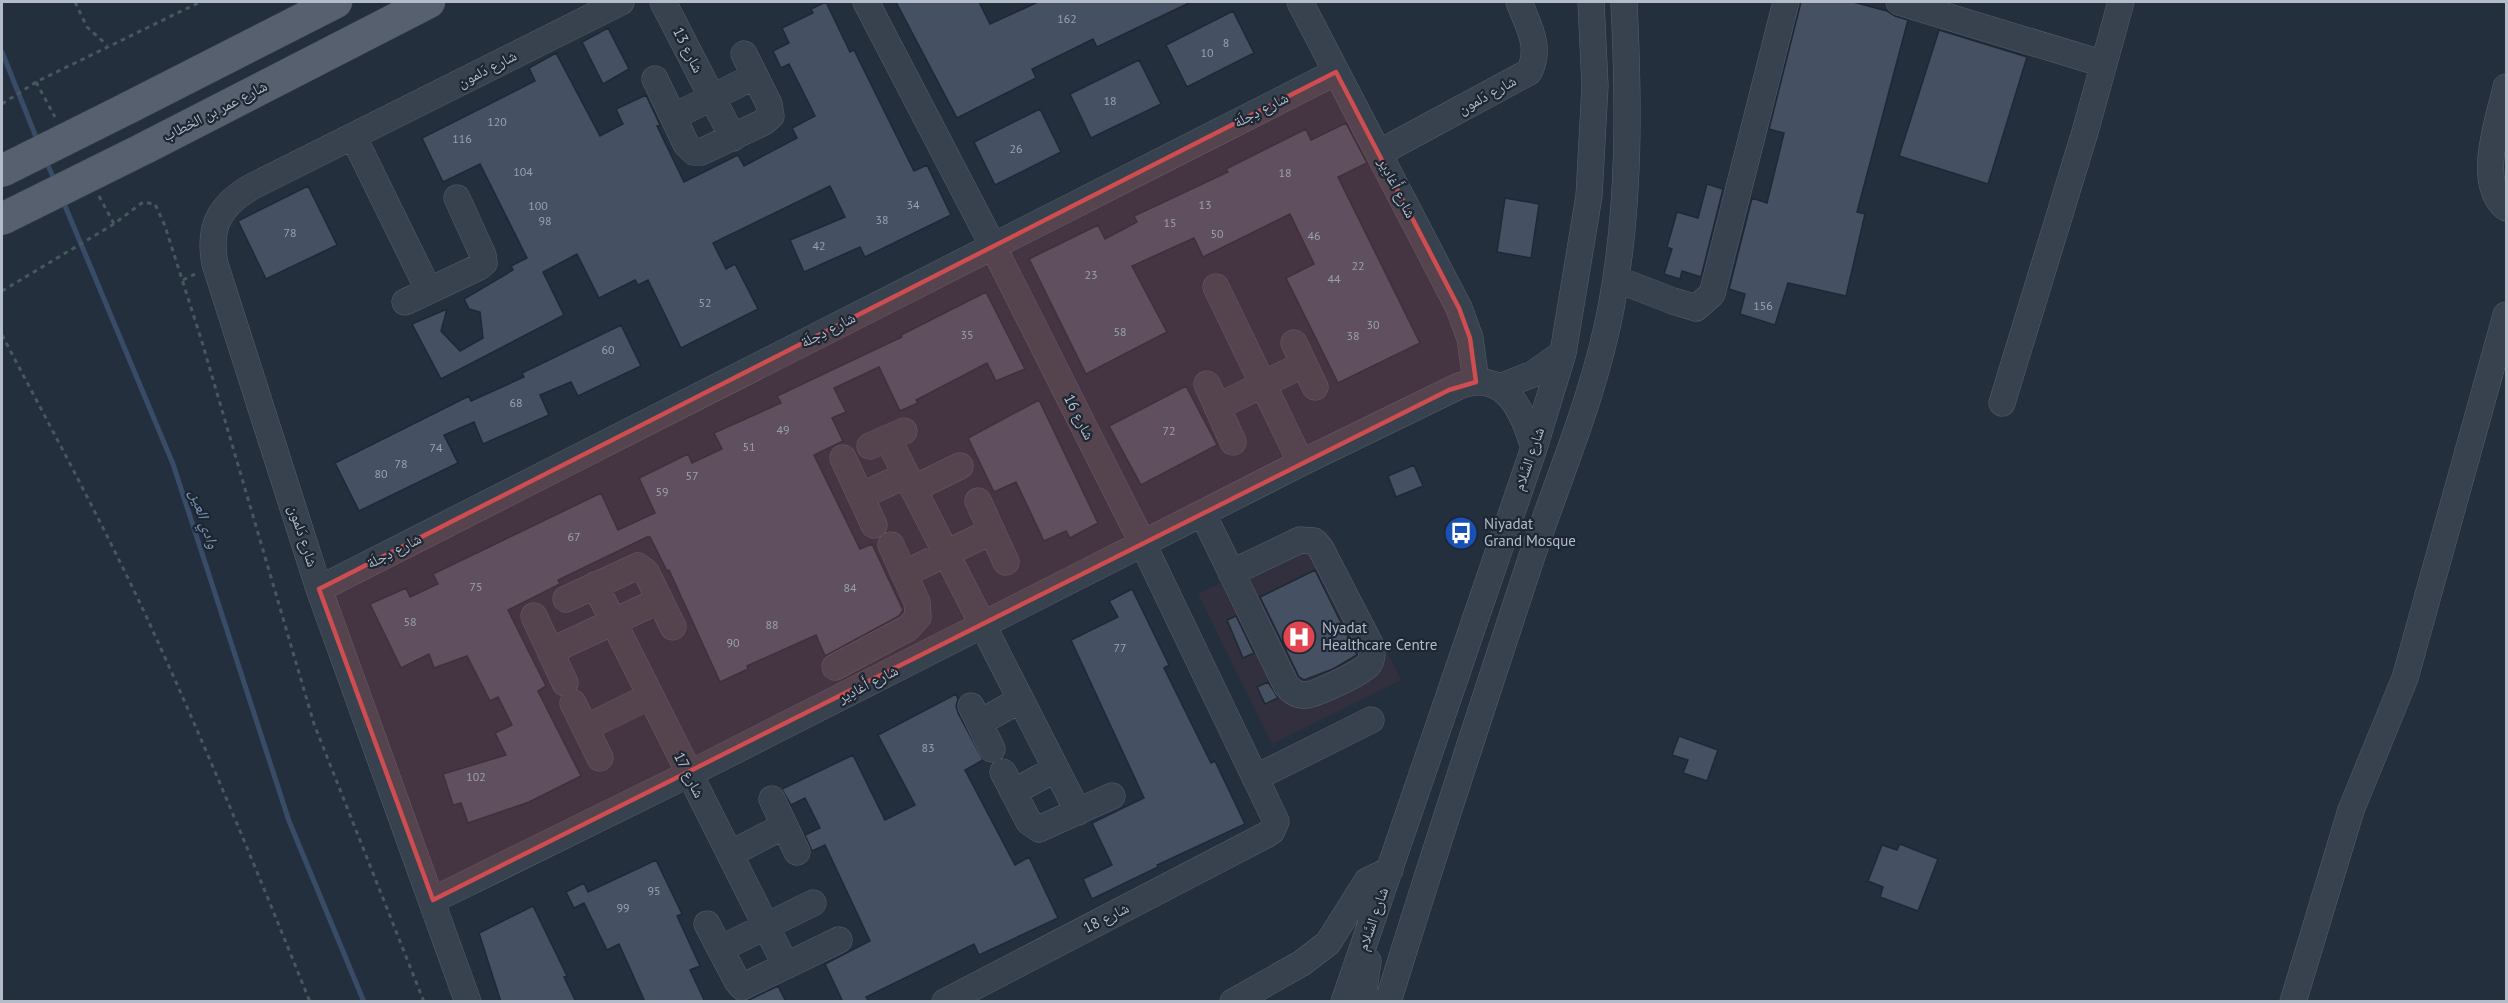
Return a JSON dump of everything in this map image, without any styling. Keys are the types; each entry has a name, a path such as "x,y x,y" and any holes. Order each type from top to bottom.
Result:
{"main road":[{"path":"2,171 336,2"},
{"name":"شارع عمر بن الخطاب","path":"2,219 429,2"}],"street":[{"name":"شارع دَلمون","path":"468,1002 319,589 215,264 211,243 214,226 236,196 621,2"},
{"name":"شارع 13","path":"663,2 733,138"},
{"name":"شارع 16","path":"866,2 993,246 1143,544 1276,821 1272,831 1266,835"},
{"name":"شارع أَغادِير","path":"1300,2 1463,316 1488,384"},
{"name":"شارع دَلمون","path":"1379,153 1518,80 1528,72 1534,61 1535,46 1518,2"},
{"name":"شارع السَّلام","path":"1344,1002 1429,748 1534,448 1563,353 1589,196 1595,86 1591,2"},
{"path":"1388,1002 1444,819 1541,530 1578,429 1598,364 1616,279 1625,195 1628,95 1624,2"},
{"path":"1616,279 1696,308 1712,294 1786,2"},
{"path":"1899,2 2104,64"},
{"path":"2002,403 2121,2"},
{"path":"655,79 673,117 686,144 694,152 707,150 733,138 764,123 771,116 769,104 750,65 712,98 673,117"},
{"name":"شارع دِجلَة","path":"319,589 1336,72"},
{"path":"2506,87 2490,155 2492,185 2498,201 2506,208"},
{"path":"353,136 429,291"},
{"path":"405,302 484,263 483,255 457,198"},
{"path":"1215,288 1301,463"},
{"path":"2294,1002 2351,810 2405,678 2506,315"},
{"path":"1217,407 1263,384 1299,353 1315,387"},
{"name":"شارع أَغادِير","path":"433,900 982,627 1301,463 1449,390 1533,374 1563,353"},
{"path":"1207,384 1233,442"},
{"path":"1488,384 1519,408 1526,420 1534,448"},
{"path":"887,439 1078,812"},
{"path":"843,458 874,525"},
{"path":"861,496 909,482 964,475 1006,562"},
{"path":"1203,514 1231,573 1290,690 1300,694 1313,694 1368,666 1372,657 1371,646 1322,549 1314,541 1300,540 1231,573"},
{"path":"904,574 992,531"},
{"path":"835,667 914,624 919,610 891,545"},
{"path":"566,599 638,566 646,572 673,627"},
{"name":"شارع 17","path":"595,585 786,966"},
{"path":"551,651 660,600"},
{"path":"534,616 600,758"},
{"path":"585,728 650,696"},
{"path":"1020,700 975,715 1029,822 1039,829 1112,796"},
{"path":"1255,778 1371,720"},
{"path":"1003,771 1056,769"},
{"path":"772,799 797,852"},
{"path":"729,854 784,826"},
{"name":"شارع 18","path":"945,1002 1266,835"},
{"path":"1242,997 1302,963 1328,943 1367,881 1390,870"},
{"path":"720,949 813,903"},
{"path":"706,924 742,987 840,940"},
{"path":"1367,937 1369,952 1364,989 1368,1002"},
{"path":"1242,997 1277,1002"}],"path":[{"path":"75,2 87,27 107,45"},
{"path":"2,104 36,82 197,2"},
{"path":"2,291 114,224 143,202 155,204 165,226 202,342 314,724 424,1002"},
{"path":"2,335 146,616 263,885 310,1002"}],"highlighted area":[{"path":"1336,72 1459,308 1470,338 1476,382 1449,390 433,900 319,589"}],"shaded area":[{"name":"Nyadat Healthcare Centre","path":"1327,530 1401,680 1272,744 1198,594"}],"building":[{"path":"826,2 850,52 854,50 914,171 927,165 951,215 865,257 860,247 804,272 790,240 845,217 830,186 713,243 726,269 735,264 758,309 681,348 648,280 638,285 635,280 599,298 577,254 543,272 564,315 441,379 412,324 447,309 441,331 460,351 483,338 480,312 469,309 464,299 513,270 511,266 527,258 480,164 443,182 422,138 535,81 529,68 556,53 600,136 623,124 616,109 646,95 660,125 657,126 684,182 738,155 744,166 797,138 792,128 815,116 789,64 781,68 773,51 789,43 782,28 813,13 811,9"},
{"path":"896,2 979,2 990,24 1038,2 1191,2 1097,47 1093,39 1032,69 1036,78 957,118"},
{"path":"1801,2 1853,2 1887,11 1908,20 1857,212 1865,214 1846,296 1788,283 1775,325 1740,314 1745,294 1729,289 1752,198 1767,203 1784,133 1769,129"},
{"path":"1233,11 1254,53 1187,87 1166,45"},
{"path":"608,28 629,69 603,84 582,42"},
{"path":"1939,30 2027,57 1988,184 1899,156"},
{"path":"1139,60 1161,104 1091,138 1070,94"},
{"path":"1040,109 1061,152 995,185 974,142"},
{"path":"1346,123 1367,163 1338,177 1420,343 1338,383 1286,278 1314,264 1290,214 1203,257 1194,238 1132,266 1167,332 1086,374 1029,259 1098,225 1105,239 1137,222 1134,216 1228,172 1226,169 1306,129 1311,140"},
{"path":"1707,184 1723,189 1701,277 1682,271 1680,279 1664,274 1672,249 1667,247 1677,212 1698,218"},
{"path":"308,186 337,245 266,279 238,221"},
{"path":"1505,198 1539,204 1531,258 1497,252"},
{"path":"986,292 1025,369 996,381 987,363 916,400 918,403 900,411 879,367 834,388 846,412 832,418 843,441 814,455 860,549 872,544 903,610 899,616 825,656 816,635 747,666 748,669 720,682 669,570 667,571 650,537 647,537 558,580 560,584 508,610 546,686 538,691 581,776 529,802 468,823 461,803 453,805 443,774 506,755 495,733 512,725 498,697 490,701 467,656 434,668 429,654 401,668 370,604 406,588 410,597 438,584 433,574 601,493 618,530 655,513 639,478 688,454 692,463 722,449 714,433 781,403 777,396 902,337 901,335"},
{"path":"621,325 641,366 578,396 571,382 540,395 549,415 483,444 474,422 444,435 458,463 359,511 335,463 469,396 471,401 524,377 522,373"},
{"path":"1186,386 1217,445 1141,485 1109,426"},
{"path":"1039,400 1098,523 1070,538 1066,531 1044,541 1016,482 994,492 968,438"},
{"path":"1414,465 1423,486 1396,497 1388,476"},
{"path":"1315,570 1357,655 1333,669 1304,680 1299,677 1260,597"},
{"path":"1132,589 1169,665 1164,668 1211,763 1215,761 1245,824 1157,865 1158,867 1092,899 1083,879 1112,865 1092,823 1144,798 1071,640 1118,617 1109,601"},
{"path":"1236,616 1254,653 1243,658 1227,620"},
{"path":"1268,682 1278,698 1265,704 1257,687"},
{"path":"956,694 958,713 983,760 965,770 1015,865 1029,857 1058,918 979,955 974,944 866,997 869,1002 843,1002 825,964 870,941 825,845 812,851 805,835 820,828 805,798 791,805 782,789 853,755 885,820 915,805 878,735"},
{"path":"1679,736 1718,750 1707,781 1683,773 1688,760 1672,755"},
{"path":"1900,844 1938,859 1918,911 1880,897 1883,887 1868,881 1882,845 1897,850"},
{"path":"656,860 682,914 677,916 700,966 690,970 705,1002 645,1002 619,944 607,950 584,903 574,908 566,892 584,883 588,892"},
{"path":"533,906 567,976 564,977 576,1002 501,1002 479,933"},
{"path":"778,986 786,1002 745,1002 749,1000"}],"waterway":[{"name":"وادي العين","path":"2,52 38,142"},
{"name":"وادي العين","path":"45,159 55,181"},
{"name":"وادي العين","path":"63,201 173,464 289,821 364,1002"}],"place":[{"name":"Niyadat Grand Mosque","path":"1461,533"},
{"name":"Nyadat Healthcare Centre","path":"1299,637"}]}
